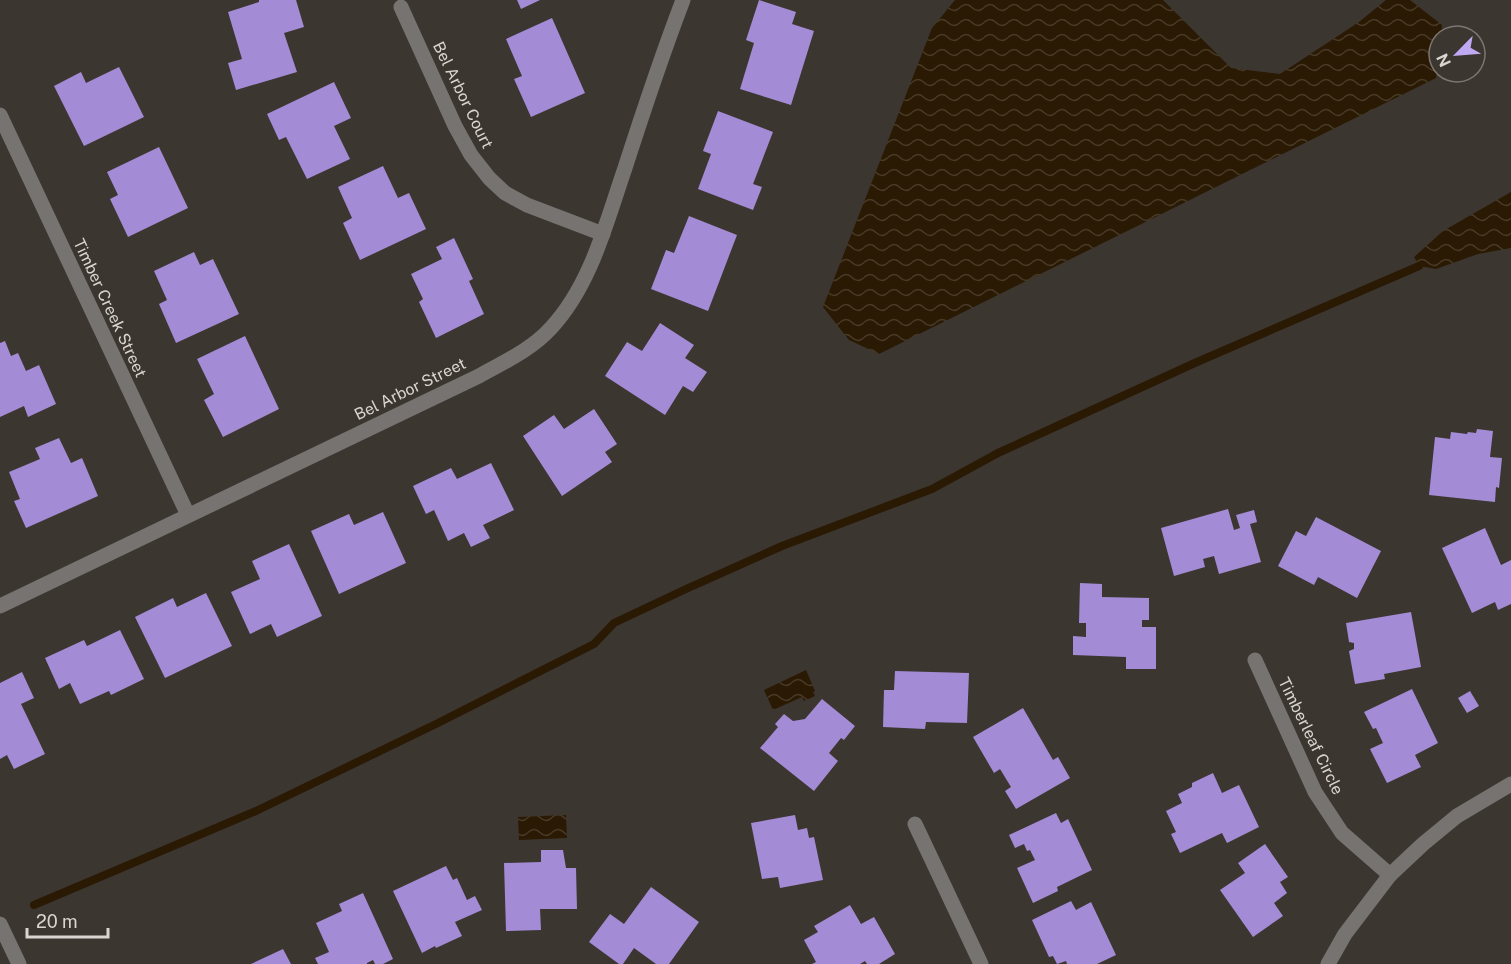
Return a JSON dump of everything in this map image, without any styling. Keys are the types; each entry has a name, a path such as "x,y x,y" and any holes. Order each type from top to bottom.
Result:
{"street":[{"name":"Bel Arbor Street","path":"0,606 479,376 520,354 549,330 570,305 589,269 683,0"},
{"name":"Bel Arbor Court","path":"401,7 455,126 471,155 489,178 505,193 527,205 603,234"},
{"name":"Timber Creek Street","path":"0,115 188,515"},
{"name":"Timberleaf Circle","path":"1255,660 1315,792 1342,833 1390,875"},
{"path":"1328,964 1345,934 1390,875 1457,816 1511,784"},
{"path":"915,824 981,964"},
{"path":"0,924 19,964"}],"water":[{"path":"955,0 1163,0 1231,68 1280,74 1359,22 1386,0 1410,0 1441,24 1427,24 1427,82 879,354 849,340 823,307 932,28"},
{"path":"1511,192 1511,248 1478,254 1436,269 1419,266 1414,257 1443,231"},
{"path":"806,670 815,696 804,701 802,697 773,710 764,690"},
{"path":"566,815 567,838 519,840 518,817"}],"building":[{"path":"259,0 296,0 304,27 284,33 297,72 236,90 228,63 242,59 228,12 259,2"},
{"path":"517,0 540,0 521,9"},
{"path":"759,0 796,12 792,24 814,31 791,105 740,89 754,43 746,40"},
{"path":"552,18 585,93 531,117 514,79 522,76 506,39"},
{"path":"119,67 144,117 84,146 54,86 81,72 86,83"},
{"path":"334,82 351,118 334,126 350,159 307,179 286,137 279,140 267,114"},
{"path":"718,111 773,132 753,184 762,187 753,210 698,189 711,154 703,151"},
{"path":"159,147 188,208 128,237 110,199 118,195 107,172"},
{"path":"383,166 398,198 409,193 426,229 360,260 343,223 352,218 338,187"},
{"path":"689,216 737,235 708,311 651,289 666,250 674,253"},
{"path":"454,238 473,279 469,281 484,314 436,338 419,302 423,299 411,274 442,259 436,247"},
{"path":"194,252 200,265 213,259 239,314 176,343 159,304 167,300 154,271"},
{"path":"660,323 694,345 685,358 707,372 693,392 683,386 665,415 605,376 627,342 642,351"},
{"path":"245,336 279,409 223,437 204,400 214,394 197,359"},
{"path":"5,341 11,356 18,353 26,371 39,365 56,404 28,417 24,406 0,417 0,343"},
{"path":"594,409 617,444 605,452 612,462 562,496 523,436 554,415 564,429"},
{"path":"1477,429 1493,431 1490,457 1502,458 1495,502 1429,495 1435,437 1450,439 1451,432 1476,433"},
{"path":"59,438 71,463 82,458 98,496 26,528 14,501 20,499 9,472 40,459 35,448"},
{"path":"491,463 514,510 483,525 490,538 471,547 464,533 448,541 434,510 426,514 413,486 451,468 457,479"},
{"path":"1228,509 1234,530 1240,528 1236,515 1254,510 1257,522 1250,524 1261,562 1219,574 1214,556 1203,559 1205,567 1174,576 1161,528"},
{"path":"383,512 406,563 339,594 311,531 349,514 354,525"},
{"path":"1316,517 1381,551 1357,598 1318,577 1314,585 1278,566 1296,531 1306,536"},
{"path":"1485,528 1501,565 1511,560 1511,604 1498,610 1495,602 1472,613 1442,548"},
{"path":"289,544 322,616 277,637 271,624 250,634 231,592 260,579 252,561"},
{"path":"1080,583 1102,584 1102,597 1149,598 1149,620 1142,620 1142,627 1156,627 1156,669 1126,669 1126,657 1073,655 1073,636 1086,637 1086,623 1079,623"},
{"path":"206,593 232,646 165,678 135,617 173,598 177,607"},
{"path":"1411,612 1421,667 1384,674 1385,679 1355,684 1349,651 1354,649 1354,643 1349,642 1346,623"},
{"path":"120,630 144,679 111,695 109,691 80,704 70,683 59,689 45,658 84,640 87,646"},
{"path":"895,671 969,673 967,723 926,722 925,729 883,727 884,690 894,690"},
{"path":"22,672 34,698 21,704 45,754 14,769 7,755 0,759 0,683"},
{"path":"1412,689 1438,743 1415,755 1421,767 1387,783 1370,749 1383,743 1376,728 1373,729 1364,712"},
{"path":"1470,691 1479,706 1467,713 1458,698"},
{"path":"822,699 855,726 829,753 838,761 814,791 760,748 778,727 775,724 784,714 793,721 805,719"},
{"path":"1023,708 1053,760 1058,757 1070,778 1016,809 1005,791 1011,787 1000,769 994,773 973,737"},
{"path":"1213,773 1222,793 1239,785 1259,827 1227,843 1222,833 1180,853 1171,834 1176,832 1166,811 1182,803 1178,794 1192,787 1192,783"},
{"path":"1056,813 1061,823 1068,819 1092,870 1057,887 1058,891 1033,903 1017,868 1035,860 1024,844 1015,848 1009,835"},
{"path":"795,815 798,830 807,828 809,838 814,837 823,880 780,888 778,877 762,879 751,823"},
{"path":"1265,844 1288,877 1280,882 1287,893 1274,903 1283,916 1253,937 1220,890 1245,873 1238,863"},
{"path":"541,850 563,850 566,868 576,868 577,909 540,909 541,930 506,931 504,863 541,862"},
{"path":"446,866 453,880 457,878 467,900 475,896 482,910 455,922 462,936 422,953 393,891"},
{"path":"651,887 699,922 669,964 656,964 634,948 623,964 619,964 589,942 610,914 624,924"},
{"path":"363,893 393,959 383,964 375,964 373,960 367,964 318,964 315,958 329,952 316,923 342,911 339,904"},
{"path":"1071,901 1076,910 1091,902 1116,955 1097,964 1067,964 1066,961 1057,964 1053,956 1049,957 1032,920"},
{"path":"850,905 861,924 874,917 895,954 879,964 867,964 865,961 860,964 812,964 816,962 804,940 818,932 814,926"},
{"path":"283,949 291,964 251,964"}],"waterway":[{"path":"34,905 256,811 438,723 594,644 614,623 686,589 782,546 932,489 998,453 1197,362 1419,266"}]}
